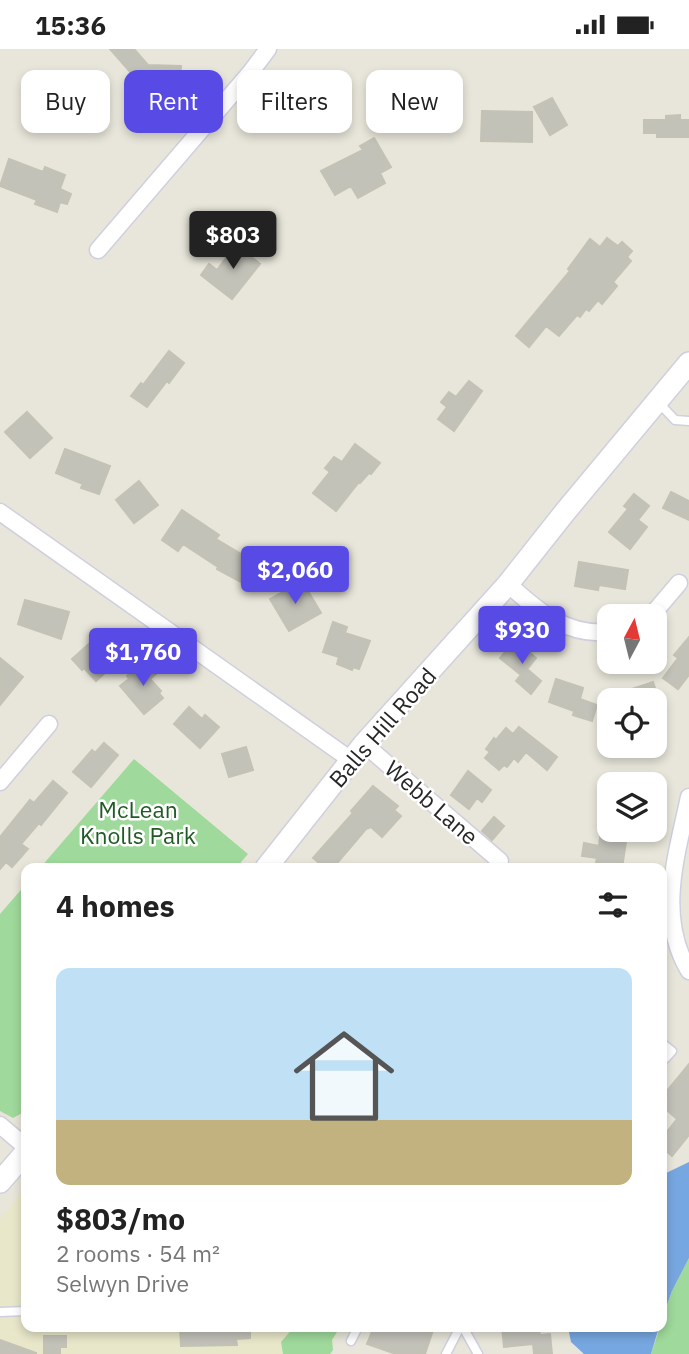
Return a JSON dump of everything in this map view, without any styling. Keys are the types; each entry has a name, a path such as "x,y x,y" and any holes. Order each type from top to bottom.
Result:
{"street":[{"path":"98,250 268,49"},
{"name":"Balls Hill Road","path":"270,863 357,752 509,585 689,363"},
{"name":"Webb Lane","path":"0,512 357,752 500,861"},
{"path":"661,604 679,583"},
{"path":"509,585 554,621 587,632 597,632"},
{"path":"0,782 49,724"},
{"path":"689,797 671,881 670,904 678,948 689,971"},
{"path":"0,1125 21,1144"},
{"path":"0,1182 21,1155"}],"lane":[{"path":"657,401 675,419 689,421"},
{"path":"0,1312 21,1311"},
{"path":"351,1341 356,1332"},
{"path":"446,1354 459,1332"},
{"path":"465,1332 478,1354"}],"shaded area":[{"path":"21,1193 21,1332 338,1332 327,1354 0,1354 0,1219"}],"green space":[{"name":"McLean Knolls Park","path":"134,759 248,854 240,863 44,863"},
{"name":"McLean Knolls Park","path":"21,890 21,1114 13,1118 0,1111 0,914"},
{"path":"689,1258 689,1354 651,1354 658,1332 667,1332 667,1306"},
{"path":"290,1332 337,1332 332,1340 333,1350 330,1354 283,1354 281,1342"}],"water":[{"path":"689,1162 689,1258 667,1305 667,1173"},
{"path":"569,1332 658,1332 651,1354 584,1354 571,1342"}],"building":[{"path":"110,49 134,49 148,65 181,66 181,70 128,70"},
{"path":"552,98 567,125 550,135 534,107"},
{"path":"482,111 532,112 532,142 481,141"},
{"path":"680,115 680,120 689,120 689,137 657,137 657,133 644,133 644,120 666,120 666,116"},
{"path":"374,138 391,167 380,173 385,183 358,198 351,186 335,195 321,171 363,150 360,146"},
{"path":"9,159 43,172 45,167 65,175 60,189 71,194 67,204 60,202 57,212 35,204 37,200 0,186"},
{"path":"607,238 618,246 622,242 632,251 627,257 631,261 613,282 617,286 602,304 598,300 589,311 586,309 580,317 577,315 559,336 546,326 529,347 516,336 570,271 568,269 590,239 600,247"},
{"path":"246,242 254,248 249,255 260,264 232,299 201,275 209,264 217,270 236,245 241,248"},
{"path":"169,351 184,363 147,407 131,396"},
{"path":"469,381 482,391 454,431 438,419 447,407 441,402 449,392 456,397"},
{"path":"27,412 52,438 30,458 5,432"},
{"path":"355,444 380,463 371,474 359,482 336,511 313,493 330,472 325,468 334,457 342,462"},
{"path":"65,449 110,466 99,494 81,488 83,484 56,473"},
{"path":"139,481 158,505 134,523 116,500"},
{"path":"671,492 689,501 689,520 663,508"},
{"path":"634,494 649,506 638,520 647,527 630,549 609,532 628,509 624,506"},
{"path":"182,510 219,535 216,539 268,570 256,590 217,569 218,567 183,544 178,551 162,540"},
{"path":"579,562 628,570 625,589 599,585 598,590 575,586"},
{"path":"302,581 321,613 289,631 270,599"},
{"path":"25,600 69,612 61,639 18,624"},
{"path":"333,622 347,627 345,633 370,641 359,669 353,667 352,670 337,664 339,657 323,652"},
{"path":"689,637 689,675 678,689 663,678 678,658 674,655"},
{"path":"515,640 536,658 527,669 541,681 531,694 516,681 521,675 500,658"},
{"path":"91,642 102,655 108,650 118,661 96,681 72,659"},
{"path":"0,658 23,677 0,705"},
{"path":"145,661 156,674 150,679 161,691 159,693 163,698 144,714 120,686 129,679 127,676"},
{"path":"556,679 583,688 580,699 597,705 592,721 573,715 574,711 549,702"},
{"path":"653,682 655,688 635,688"},
{"path":"189,707 202,719 205,715 219,727 200,748 174,724"},
{"path":"519,727 557,757 547,770 526,752 518,762 514,758 507,767 504,765 499,770 485,758 490,752 486,749 494,738 496,740 506,728 513,734"},
{"path":"104,743 118,755 91,787 73,772 92,750 95,753"},
{"path":"246,747 253,770 229,777 222,754"},
{"path":"468,771 491,790 482,802 477,798 469,809 451,795"},
{"path":"53,781 67,793 41,825 39,823 21,844 28,849 12,867 6,862 0,869 0,837 30,800 34,803"},
{"path":"373,786 398,806 394,810 401,816 382,837 371,827 366,829 337,863 319,863 313,858 353,813 351,811"},
{"path":"494,817 504,826 492,840 482,831"},
{"path":"599,842 626,842 623,863 596,863 597,858 582,856 584,843 599,846"},
{"path":"689,1064 689,1135 672,1156 667,1152 667,1132 677,1119 667,1110 667,1091"},
{"path":"180,1332 250,1332 250,1338 236,1339 237,1345 181,1346"},
{"path":"372,1332 432,1332 425,1354 396,1354 367,1344"},
{"path":"502,1332 540,1332 540,1335 550,1334 552,1354 534,1354 533,1344 504,1347"},
{"path":"44,1336 66,1336 66,1347 60,1347 60,1354 44,1354"},
{"path":"0,1340 36,1353 36,1354 0,1354"}]}
